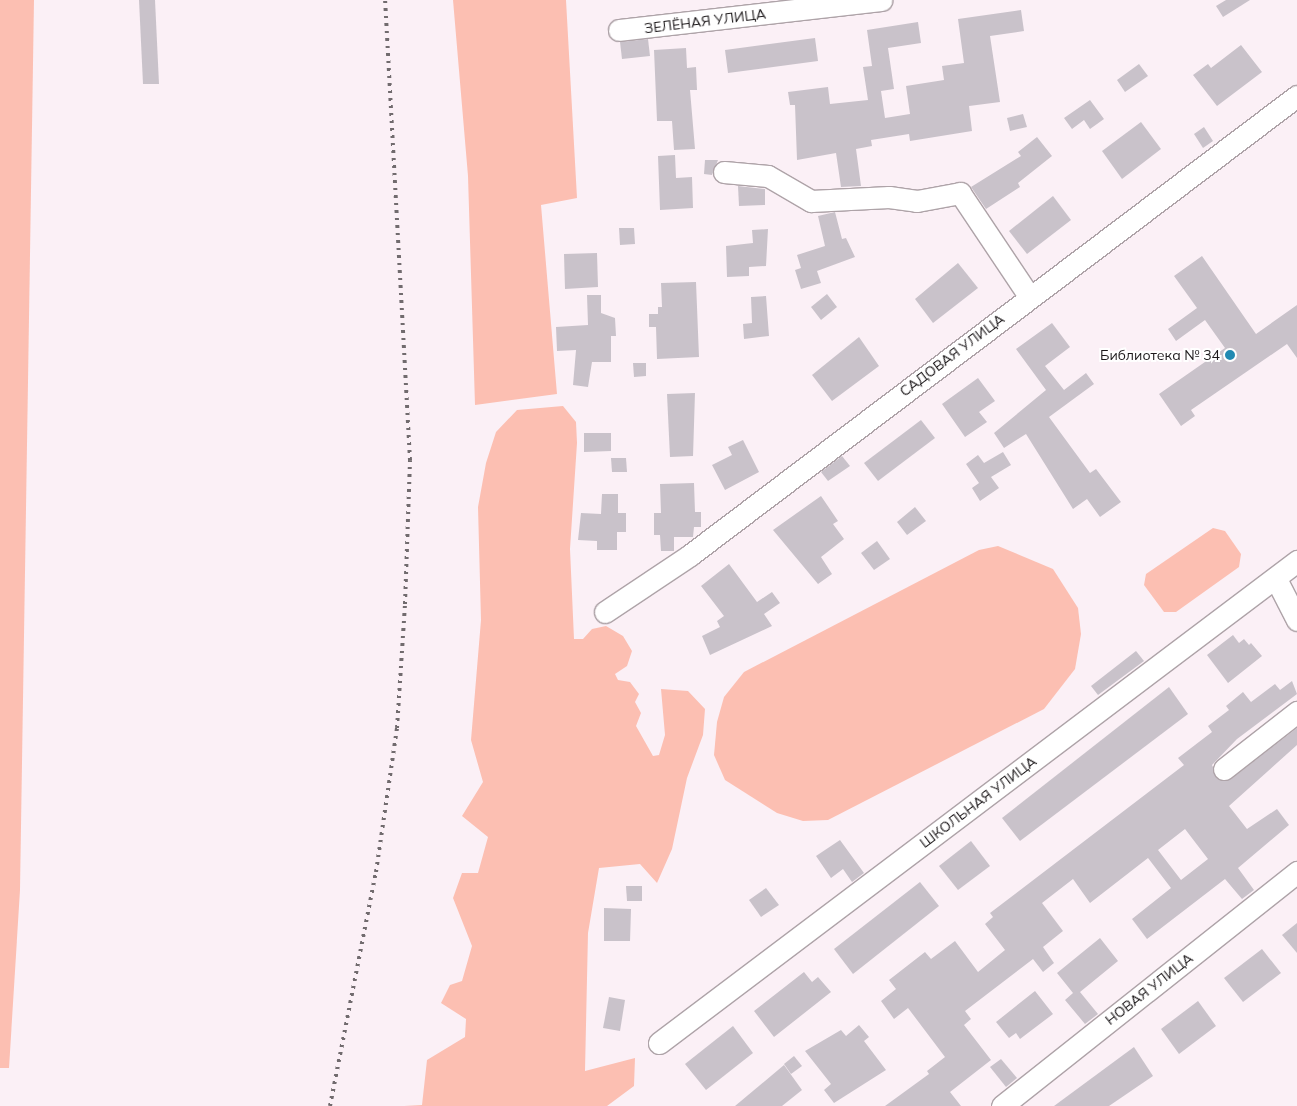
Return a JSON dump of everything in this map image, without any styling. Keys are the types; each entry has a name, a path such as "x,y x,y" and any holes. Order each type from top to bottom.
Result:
{"street":[{"name":"ЗЕЛЁНАЯ УЛИЦА","path":"619,30 755,7 881,0"},
{"name":"САДОВАЯ УЛИЦА","path":"606,612 690,555 1029,296 1297,96"},
{"path":"724,172 768,176 811,201 889,197 917,201 960,193 1029,296"},
{"name":"ШКОЛЬНАЯ УЛИЦА","path":"659,1043 1276,579 1297,560"},
{"path":"1276,579 1297,620"},
{"path":"1224,769 1297,712"},
{"name":"НОВАЯ УЛИЦА","path":"1002,1106 1297,872"}],"shaded area":[{"path":"0,0 34,0 20,890 9,1068 0,1068"},
{"path":"453,0 566,0 577,198 541,205 557,394 475,405 468,176"},
{"path":"563,406 576,422 577,443 570,549 574,639 583,639 592,629 606,626 623,636 632,651 627,666 615,674 618,680 630,682 639,694 635,702 641,713 636,726 653,756 659,755 665,735 661,689 688,691 705,709 703,735 687,778 672,849 657,883 640,864 599,868 588,933 585,1071 635,1058 634,1086 607,1106 404,1106 422,1105 427,1060 465,1037 466,1019 441,1003 450,985 462,981 472,946 453,898 462,873 478,873 488,837 462,816 483,782 471,740 481,620 478,507 486,463 496,432 517,410"},
{"path":"1213,528 1225,531 1241,554 1239,567 1176,612 1164,612 1144,585 1146,574"},
{"path":"998,546 1053,569 1078,608 1081,634 1075,669 1044,709 828,820 803,821 777,813 725,780 714,755 717,722 724,697 744,672 979,550"}],"building":[{"path":"139,0 155,0 159,84 143,84"},
{"path":"1226,0 1250,0 1223,17 1216,6"},
{"path":"1021,10 1024,31 990,36 1000,102 969,106 972,131 910,141 909,134 871,140 872,146 856,149 861,186 841,187 836,153 797,160 795,105 790,105 788,92 828,87 830,104 868,100 863,67 872,66 867,30 918,22 921,43 888,48 894,89 881,91 885,118 910,114 906,86 944,80 942,66 964,63 958,19"},
{"path":"815,38 818,61 728,73 725,50"},
{"path":"648,39 650,56 622,59 620,42"},
{"path":"1241,45 1262,72 1217,106 1193,75 1208,64 1211,68"},
{"path":"686,48 687,68 696,67 697,90 690,90 695,149 674,150 672,121 657,121 654,50"},
{"path":"1139,64 1148,76 1125,92 1117,80"},
{"path":"1090,100 1104,119 1090,129 1084,120 1072,129 1064,118"},
{"path":"1023,114 1027,127 1010,131 1007,118"},
{"path":"1141,122 1161,149 1122,179 1102,151"},
{"path":"1204,127 1213,141 1203,148 1194,134"},
{"path":"1037,137 1052,156 1018,183 1020,187 986,209 971,187 1021,156 1018,152"},
{"path":"675,155 676,178 692,177 693,208 660,210 658,156"},
{"path":"705,160 718,160 712,175 704,174"},
{"path":"738,186 765,189 765,205 739,206"},
{"path":"1053,196 1071,220 1027,254 1009,231"},
{"path":"835,212 842,239 846,238 855,257 817,271 821,283 801,289 795,270 801,268 797,255 825,246 818,216"},
{"path":"619,228 634,228 635,244 620,245"},
{"path":"768,229 766,266 749,267 749,276 727,277 726,246 753,243 752,230"},
{"path":"597,253 598,287 565,289 564,254"},
{"path":"1202,256 1256,334 1297,305 1297,358 1287,344 1191,410 1195,416 1181,426 1159,394 1225,348 1205,320 1176,341 1168,329 1197,308 1174,276"},
{"path":"958,263 978,288 933,323 915,299"},
{"path":"696,282 699,357 657,359 656,327 649,327 649,314 658,314 658,307 662,307 661,283"},
{"path":"827,294 837,307 821,320 811,307"},
{"path":"587,295 601,295 601,313 615,318 616,336 611,336 611,362 592,362 588,387 573,385 576,350 557,351 556,327 588,325"},
{"path":"766,296 769,336 744,339 743,324 752,323 751,297"},
{"path":"1052,323 1070,347 1045,366 1064,390 1086,373 1094,384 1049,417 1090,473 1096,469 1121,502 1100,517 1087,499 1073,509 1026,434 1004,448 994,433 1046,390 1016,349"},
{"path":"859,337 879,366 832,401 812,375"},
{"path":"633,363 646,363 646,376 634,377"},
{"path":"978,378 995,401 979,412 987,422 965,437 942,404"},
{"path":"695,393 693,456 670,457 667,394"},
{"path":"921,420 935,438 878,481 864,463"},
{"path":"584,433 611,433 611,451 584,452"},
{"path":"743,440 759,472 725,490 712,465 732,455 728,447"},
{"path":"1003,452 1011,465 991,477 999,488 980,501 972,488 979,483 966,464 978,455 984,463"},
{"path":"842,456 850,466 828,481 821,472"},
{"path":"611,458 626,458 627,472 612,472"},
{"path":"694,483 695,512 701,512 701,527 694,527 693,537 674,537 674,551 661,551 660,535 654,535 654,513 661,513 660,484"},
{"path":"602,494 618,494 618,513 626,513 626,532 617,532 617,550 597,550 597,541 578,540 581,513 601,514"},
{"path":"821,496 838,521 833,524 844,539 821,557 832,574 818,584 773,530"},
{"path":"915,507 926,521 907,535 897,522"},
{"path":"877,541 890,559 874,570 861,553"},
{"path":"729,564 757,602 772,592 780,603 764,614 772,626 710,655 702,636 720,627 717,621 724,616 701,586"},
{"path":"1233,635 1239,643 1244,639 1249,645 1251,643 1262,656 1228,683 1207,655"},
{"path":"1136,651 1144,661 1098,695 1091,686"},
{"path":"1292,681 1297,694 1237,739 1212,765 1219,780 1231,779 1297,728 1297,745 1229,806 1247,829 1277,809 1289,825 1238,868 1254,890 1242,899 1225,879 1147,939 1132,919 1171,888 1148,858 1090,903 1073,879 1042,903 1063,931 1043,947 1054,963 1043,972 1033,959 965,1011 971,1019 964,1025 991,1060 950,1092 961,1106 885,1106 929,1074 927,1071 945,1057 908,1008 894,1019 881,1001 896,989 889,980 925,952 931,959 955,941 978,972 1005,950 985,924 993,917 990,913 1184,765 1178,758 1212,732 1208,726 1229,710 1226,706 1243,692 1251,702 1275,684 1280,690","holes":["1185,829 1208,859 1181,880 1158,850"]},
{"path":"1169,687 1188,714 1020,841 1002,818"},
{"path":"840,840 864,873 852,882 843,869 831,878 816,856"},
{"path":"971,841 990,866 958,890 939,866"},
{"path":"920,882 939,906 853,974 834,949"},
{"path":"626,886 642,886 642,901 627,901"},
{"path":"766,888 779,905 761,917 749,900"},
{"path":"604,908 631,909 630,941 604,941"},
{"path":"1297,923 1297,953 1282,935"},
{"path":"1100,938 1118,961 1080,992 1098,1014 1085,1024 1065,1000 1073,993 1057,973"},
{"path":"1262,949 1281,973 1243,1002 1224,978"},
{"path":"804,972 812,982 818,977 831,992 774,1037 754,1011"},
{"path":"1035,991 1053,1014 1020,1039 1016,1033 1009,1038 996,1022"},
{"path":"609,997 625,1000 620,1031 603,1028"},
{"path":"1198,1001 1216,1026 1179,1054 1161,1029"},
{"path":"859,1025 869,1037 864,1041 886,1070 834,1103 824,1090 831,1084 805,1051 841,1030 846,1036"},
{"path":"733,1026 753,1053 706,1090 685,1064"},
{"path":"1134,1047 1153,1076 1109,1106 1054,1106"},
{"path":"794,1056 802,1066 791,1074 784,1064"},
{"path":"1001,1059 1017,1078 1006,1087 990,1067"},
{"path":"784,1065 802,1090 782,1106 735,1106"}],"railway":[{"path":"330,1106 376,872 397,728 405,604 410,460 385,0"}],"place":[{"name":"Библиотека № 34","path":"1230,355"}]}
